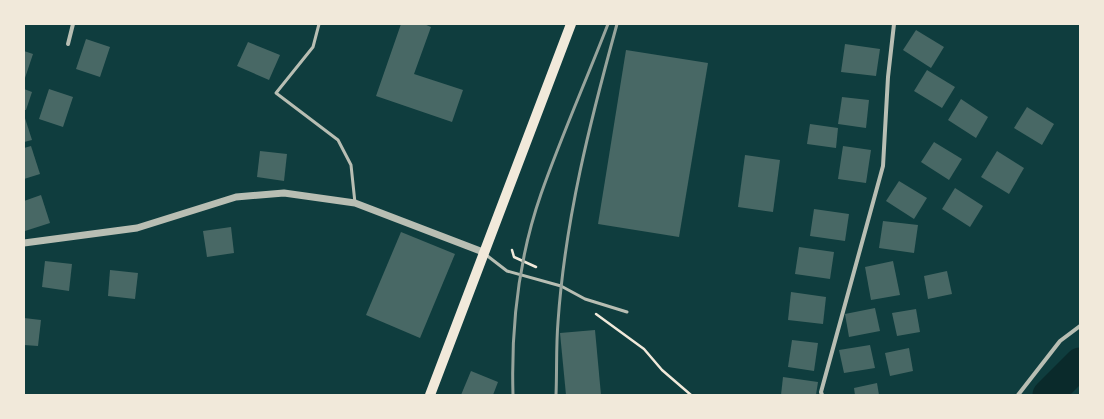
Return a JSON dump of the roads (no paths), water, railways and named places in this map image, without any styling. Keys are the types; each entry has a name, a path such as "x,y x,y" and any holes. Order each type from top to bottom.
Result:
{"main road":[{"path":"430,395 571,24"}],"street":[{"path":"68,44 73,24"},
{"path":"822,395 821,392 883,166 888,77 894,24"},
{"path":"24,244 137,228 236,197 284,194 355,203 484,252"},
{"path":"1018,395 1060,341 1080,326"}],"lane":[{"path":"319,24 313,47 276,93 338,140 351,165 355,203"},
{"path":"484,252 507,271 561,286 585,299 627,312"}],"waterway":[{"path":"1048,395 1080,363"}],"railway":[{"path":"513,395 513,344 515,319 522,268 533,218 565,130 608,24"},
{"path":"556,395 558,322 566,246 588,134 617,24"}]}
